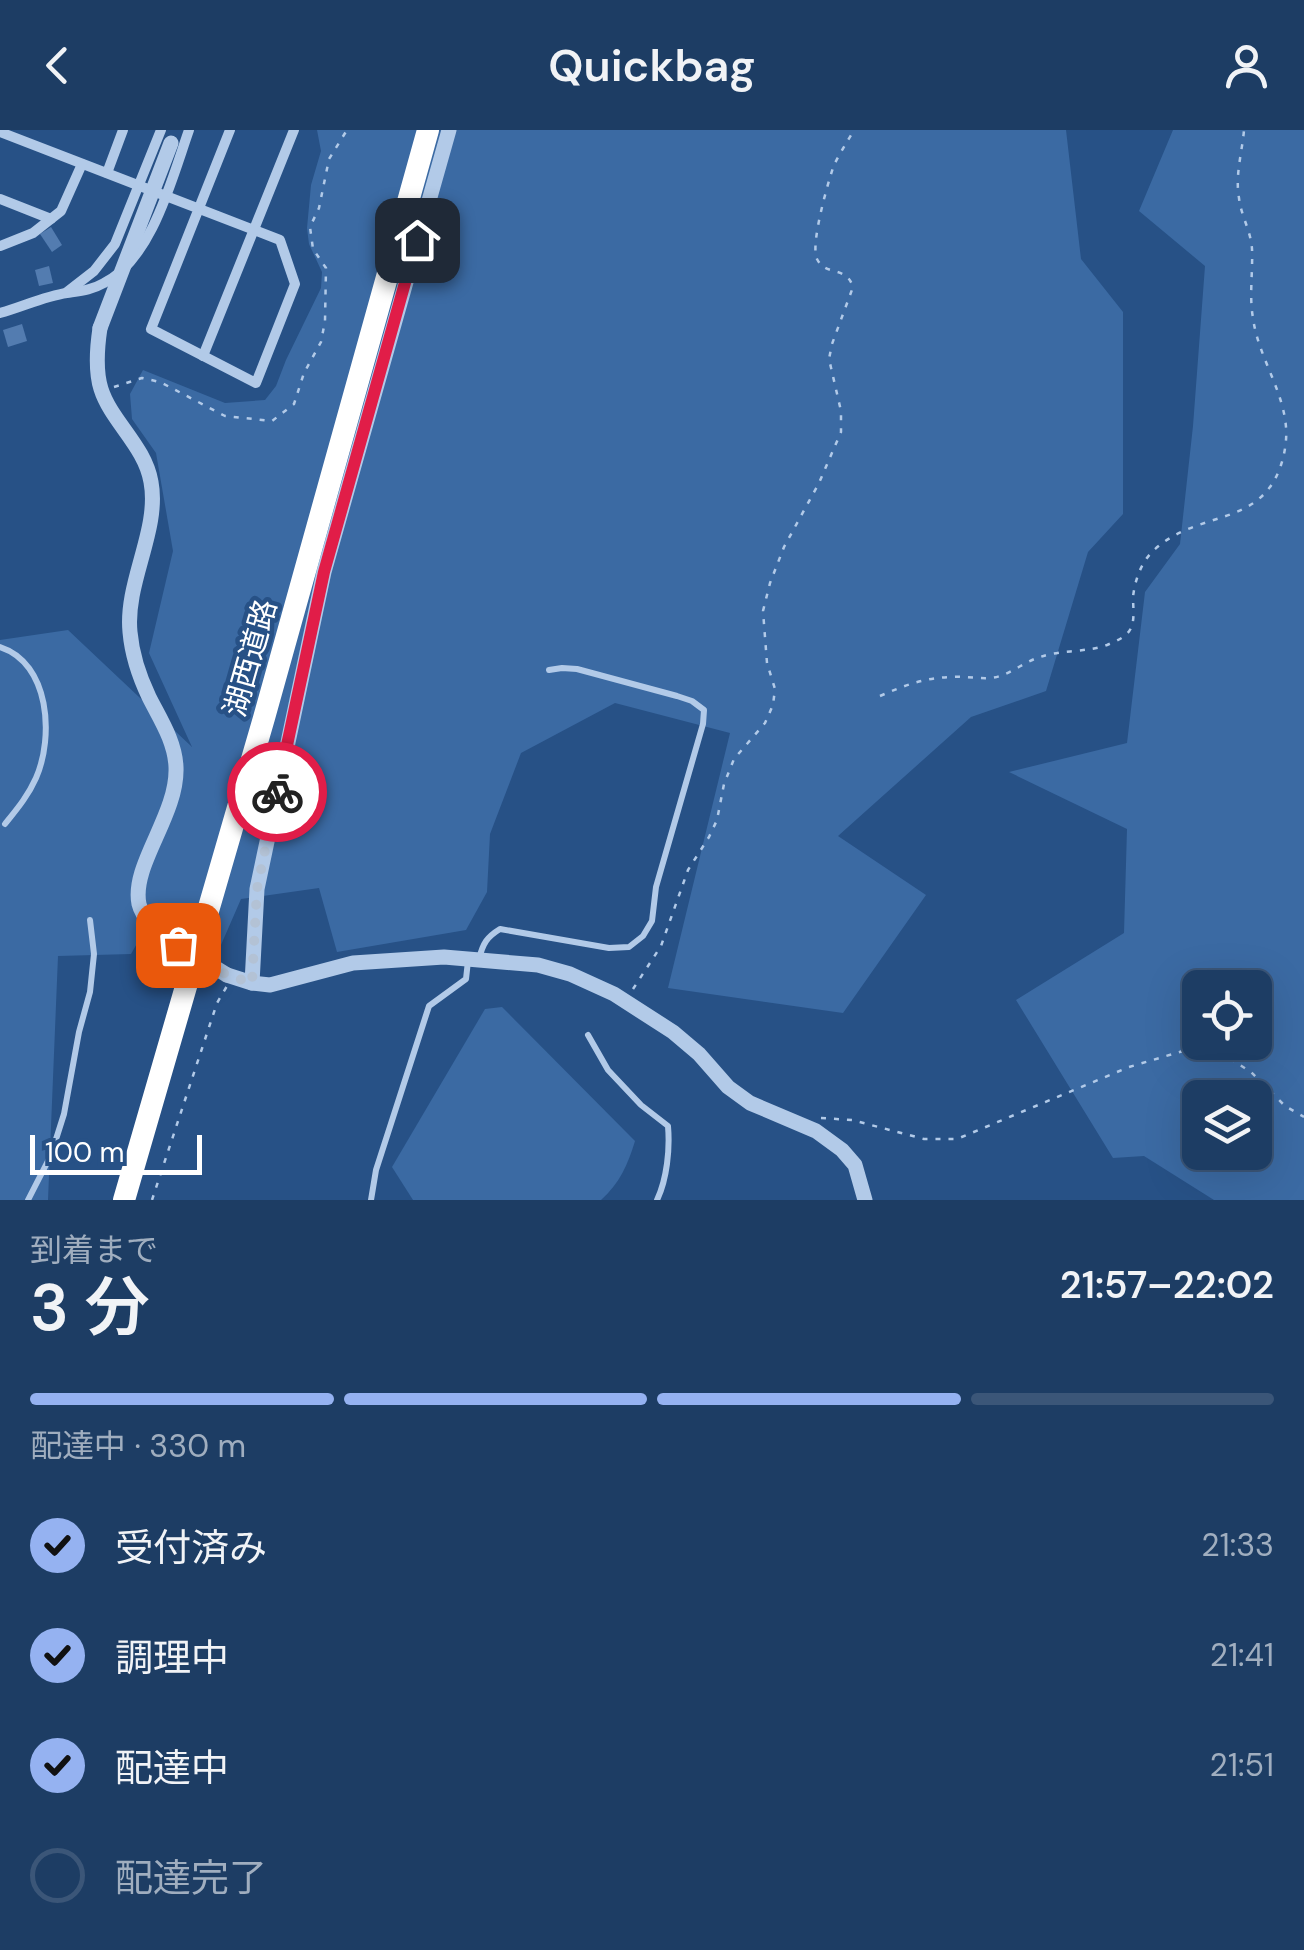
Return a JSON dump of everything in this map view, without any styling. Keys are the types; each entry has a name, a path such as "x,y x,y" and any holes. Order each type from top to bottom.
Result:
{"highway":[{"name":"湖西道路","path":"114,1200 416,130"},
{"name":"湖西道路","path":"124,1200 238,812 428,130"}],"street":[{"path":"107,174 122,130"},
{"path":"0,313 81,292 106,282 128,266 146,240 188,130"},
{"path":"0,132 107,174 139,186 165,196 199,209 254,230 280,240 295,284 256,383 151,329 199,209 230,130"},
{"path":"204,356 294,130"},
{"path":"252,983 257,889 324,572 448,130"},
{"path":"66,293 94,271 115,244 139,186 169,134"},
{"path":"169,134 100,328 98,357 101,391 138,448 151,482 150,517 129,625 137,670 174,748 176,769 176,789 138,886 139,907 154,930 230,976 270,985 353,963 444,956 538,964 570,974 647,1014 686,1043 728,1087 750,1103 816,1131 842,1150 854,1165 865,1200"},
{"path":"0,246 33,233 61,211 82,164"},
{"path":"0,199 51,218"}],"lane":[{"path":"0,647 12,651 35,678 46,730 38,775 5,824"},
{"path":"371,1200 376,1170 429,1006 466,979 483,942 500,929 609,948 629,947 643,936 652,921 656,887 704,710 677,696 577,669 548,670"},
{"path":"28,1200 51,1155 64,1114 90,992 94,954 90,920"},
{"path":"588,1035 608,1070 641,1106 668,1126 670,1142 657,1200"}],"path":[{"path":"633,989 661,946 688,870 717,820 734,759 765,724 774,705 763,611 784,547 842,432 842,412 829,359 853,287 845,274 824,268 815,256 833,168 854,130"},
{"path":"880,696 919,680 950,676 993,678 1037,658 1102,647 1124,637 1132,622 1137,576 1148,556 1182,530 1249,508 1262,499 1276,480 1286,430 1280,397 1265,364 1252,318 1252,246 1239,202 1237,176 1244,130"},
{"path":"152,1200 217,1003 230,976"},
{"path":"814,1117 852,1120 924,1139 957,1139 1130,1067 1183,1050 1208,1052 1232,1060 1251,1072 1285,1106 1304,1117"}],"shaded area":[{"path":"317,130 1066,130 1081,259 1123,312 1123,514 1088,552 1046,691 971,717 838,836 926,895 843,1013 668,988 730,733 615,703 521,753 490,834 487,892 466,930 337,952 319,888 241,899 214,961 159,905 131,954 58,956 48,1200 0,1200 0,640 68,630 192,747 149,653 173,551 156,453 132,419 130,394 143,370 225,403 265,400 276,386 321,288 322,272 309,244 307,228 311,185 321,151"},
{"path":"1173,130 1304,130 1304,1200 1214,1200 1144,1156 1113,1158 1016,1000 1124,933 1127,829 1009,772 1127,743 1145,592 1180,544 1205,266 1139,211"},
{"path":"502,1007 635,1141 622,1173 601,1200 413,1200 392,1167 485,1009"}],"building":[{"path":"51,227 62,245 52,252 40,234"},
{"path":"49,266 53,283 39,286 35,270"},
{"path":"22,324 27,341 8,347 3,330"}],"way so far":[{"path":"178,945 227,975 252,983 257,889 277,792"}],"route":[{"path":"277,792 324,572 417,240"}]}
